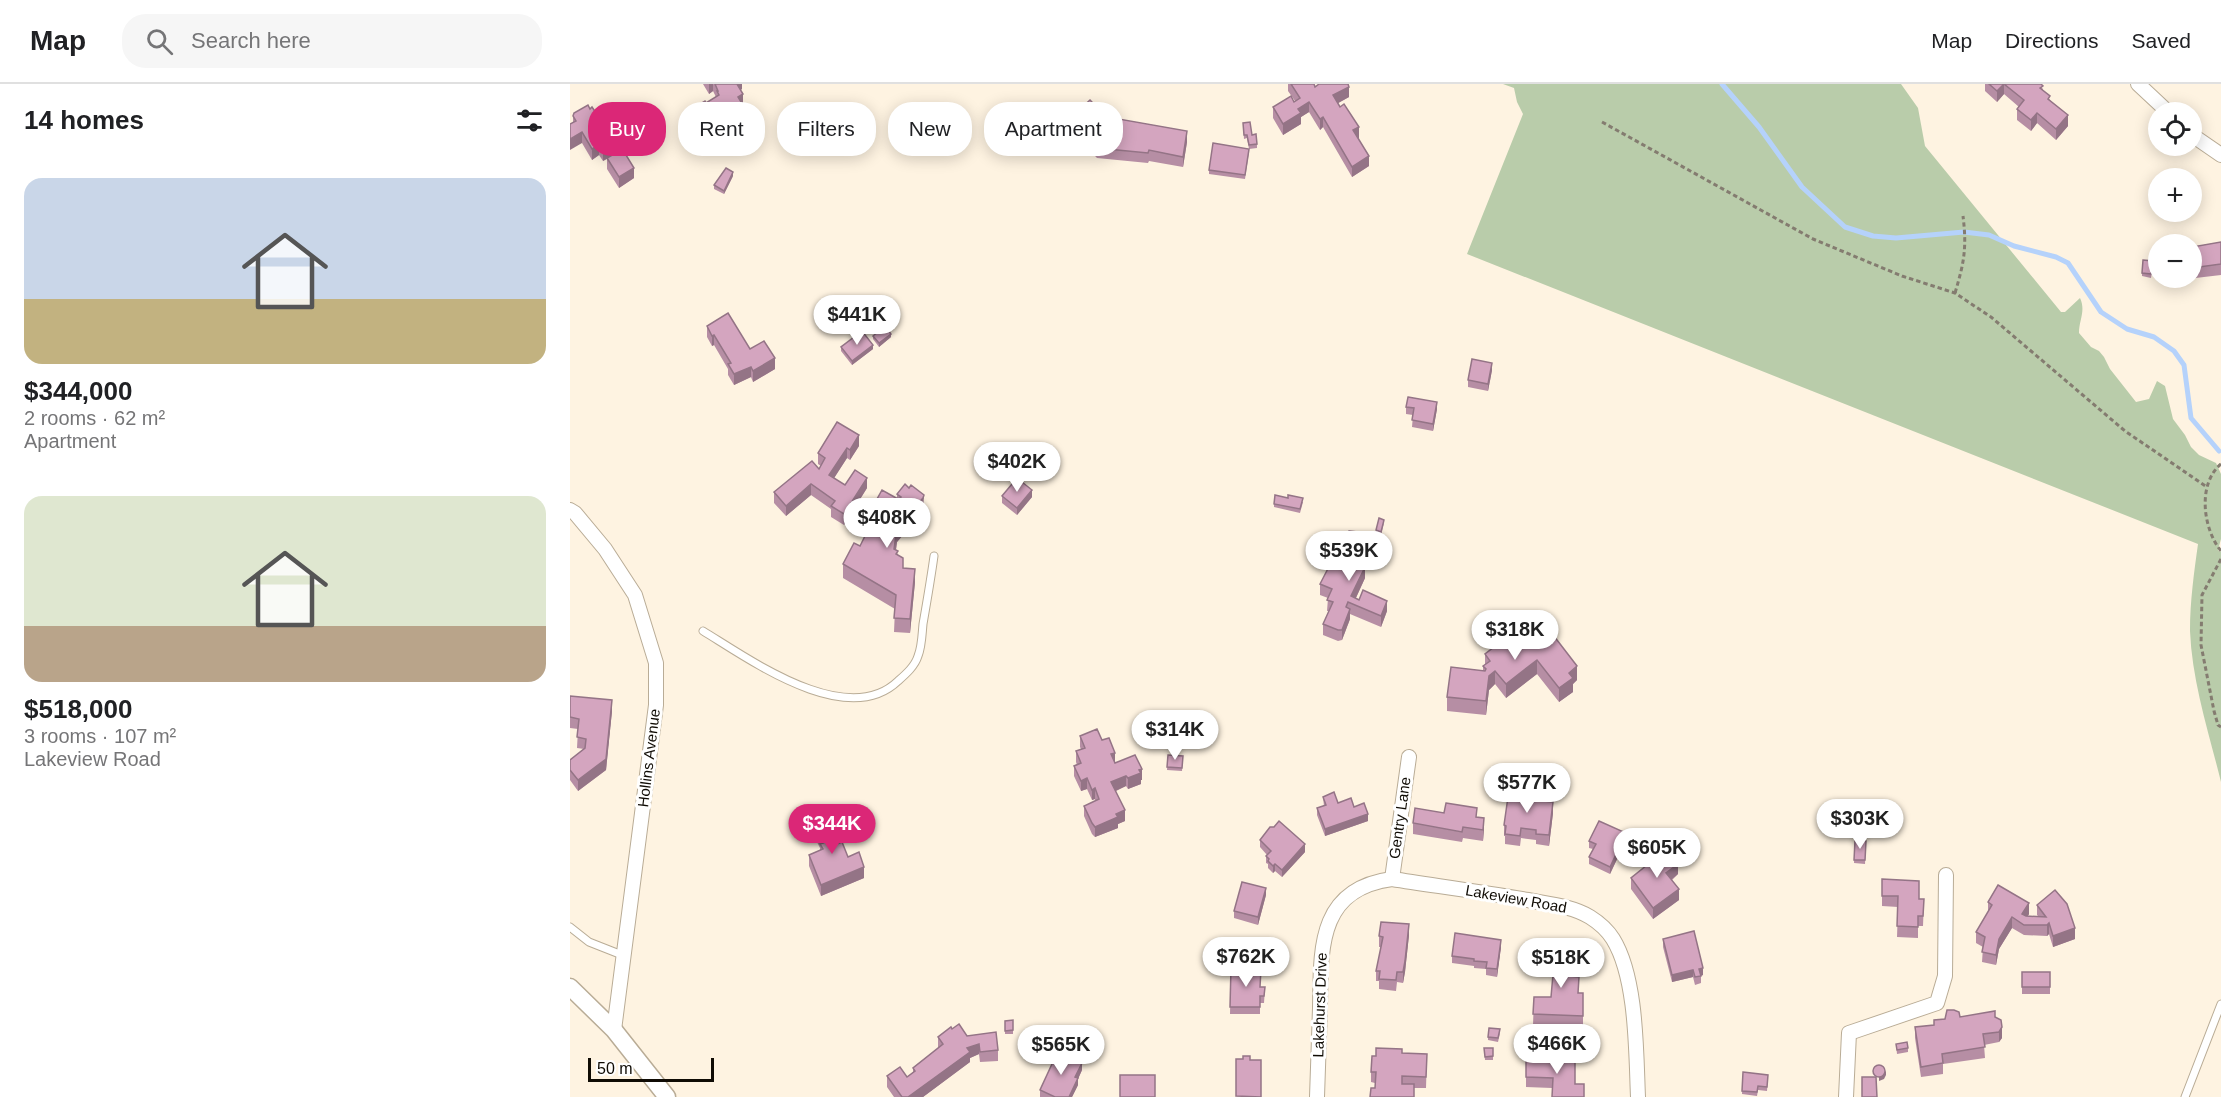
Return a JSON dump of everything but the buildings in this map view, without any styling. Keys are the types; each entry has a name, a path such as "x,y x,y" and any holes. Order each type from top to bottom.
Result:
{"street":[{"path":"2138,84 2157,102"},
{"path":"2202,142 2221,155"},
{"name":"Hollins Avenue","path":"570,510 605,549 635,596 656,663 656,705 614,1030"},
{"name":"Gentry Lane","path":"1392,879 1409,757"},
{"path":"1846,1097 1848,1033 1937,1003 1945,976 1946,875"},
{"name":"Lakehurst Drive","path":"1317,1097 1319,971 1327,926 1341,903 1357,890 1375,881 1392,879"},
{"name":"Lakeview Road","path":"1392,879 1556,905 1590,917 1603,927 1613,940 1632,999 1638,1097"},
{"path":"570,987 614,1030 667,1097"}],"lane":[{"path":"703,631 773,674 845,698 868,697 891,688 909,671 918,657 934,556"},
{"path":"570,927 589,942 622,955"},
{"path":"2185,1097 2221,1004"}],"path":[{"path":"1602,122 1813,239 1902,276 1955,293 1991,317 2125,431 2207,488"},
{"path":"1955,293 1964,261 1966,240 1963,216"},
{"path":"2221,464 2212,471 2207,488 2205,511 2211,538 2221,551"},
{"path":"2221,559 2202,595 2201,645 2214,711 2218,725 2221,727"}],"green space":[{"path":"1503,84 1901,84 1918,108 1925,146 2061,312 2065,312 2080,298 2082,311 2079,333 2104,357 2110,369 2136,402 2149,399 2157,381 2165,386 2173,419 2191,447 2199,455 2216,463 2221,474 2221,539 2218,550 2220,552 2221,550 2221,782 2202,707 2191,650 2191,609 2198,544 1467,254 1523,114 1514,88"}],"waterway":[{"path":"1722,84 1759,127 1802,187 1845,227 1873,236 1896,238 1964,232 1989,235 2014,246 2056,257 2068,263 2101,312 2127,329 2154,337 2174,351 2184,365 2191,418 2219,451"}]}
